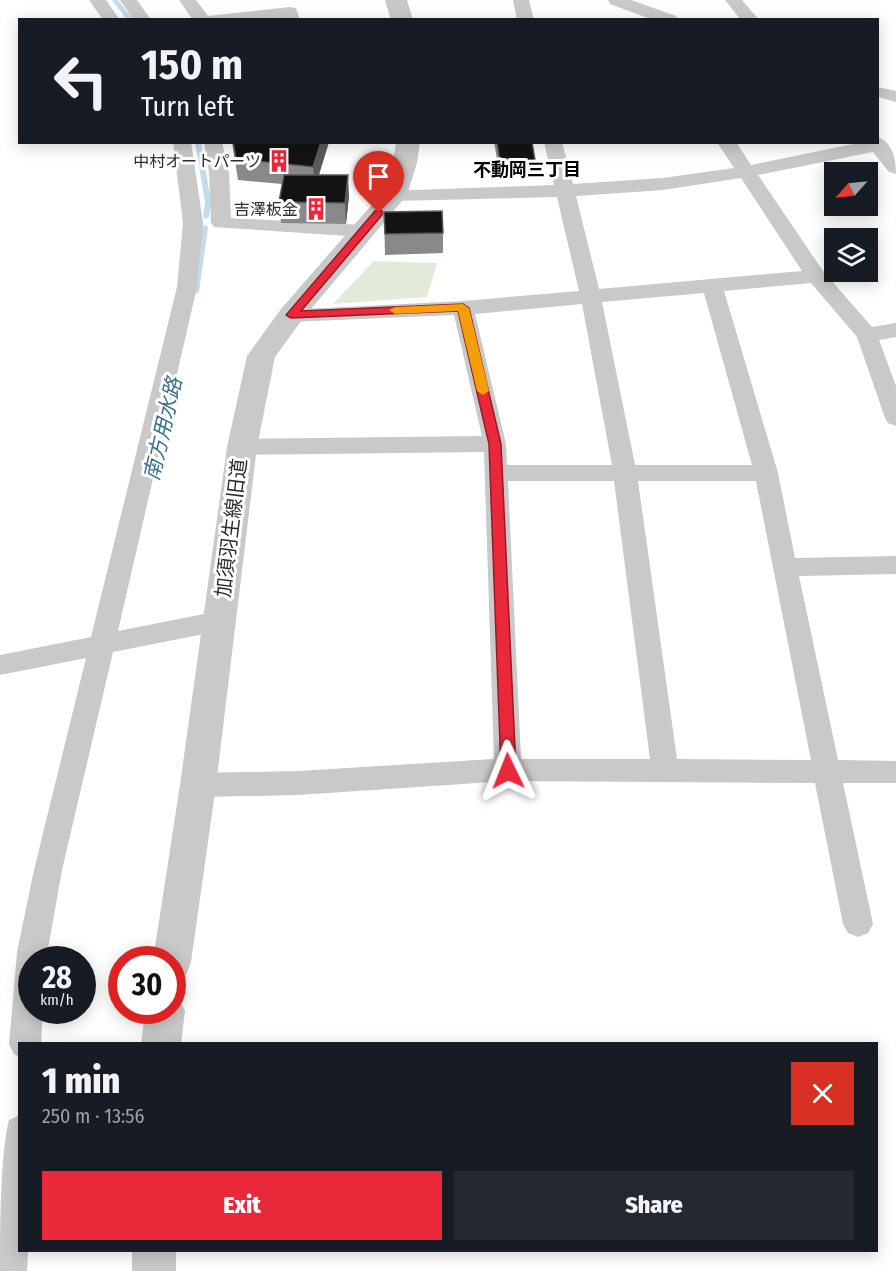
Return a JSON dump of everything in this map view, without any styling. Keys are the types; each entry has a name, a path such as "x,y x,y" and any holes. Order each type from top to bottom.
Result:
{"street":[{"path":"97,0 110,18"},
{"path":"128,0 142,18"},
{"path":"187,0 200,18"},
{"path":"396,0 401,18"},
{"path":"521,0 526,18"},
{"path":"616,0 648,15"},
{"path":"737,1 750,18"},
{"path":"232,18 290,12 292,18"},
{"path":"879,92 896,97"},
{"path":"26,1042 32,952 48,870 112,643 187,287 193,223 182,144"},
{"path":"213,144 219,173 221,223 363,231"},
{"name":"加須羽生線旧道","path":"174,946 198,785 242,447 261,356 291,315 394,195 405,163 408,144"},
{"path":"553,144 591,297 626,474 665,771"},
{"path":"727,144 816,276 867,335 896,418"},
{"path":"394,195 563,190 662,184 744,172 876,144 896,168"},
{"path":"291,315 463,308 816,276"},
{"path":"712,284 766,473 858,924"},
{"path":"463,308 495,444 508,771"},
{"path":"867,335 896,330"},
{"path":"242,447 495,444"},
{"path":"496,473 766,473"},
{"path":"784,567 896,565"},
{"path":"0,665 219,621"},
{"path":"198,785 298,783 508,771 896,772"},
{"path":"161,1042 163,1024"},
{"path":"10,1271 18,1159"},
{"path":"154,1252 154,1271"}],"green space":[{"path":"374,261 437,263 427,297 333,304"}],"building":[{"path":"233,144 320,144 313,167 236,159"},
{"path":"497,144 532,144 535,160 500,162"},
{"path":"284,175 348,175 345,203 279,202"},
{"path":"442,211 443,233 385,234 384,212"}],"waterway":[{"name":"南方用水路","path":"115,0 129,18"},
{"name":"南方用水路","path":"198,144 208,202 206,217"},
{"name":"南方用水路","path":"195,292 205,227"}],"slow traffic":[{"path":"395,310 463,308 483,391"}],"place":[{"name":"中村オートパーツ","path":"279,161"},
{"name":"吉澤板金","path":"316,209"}],"district":[{"name":"不動岡三丁目","path":"527,170"}],"route":[{"path":"379,213 291,315 463,308 495,444 508,771"}]}
